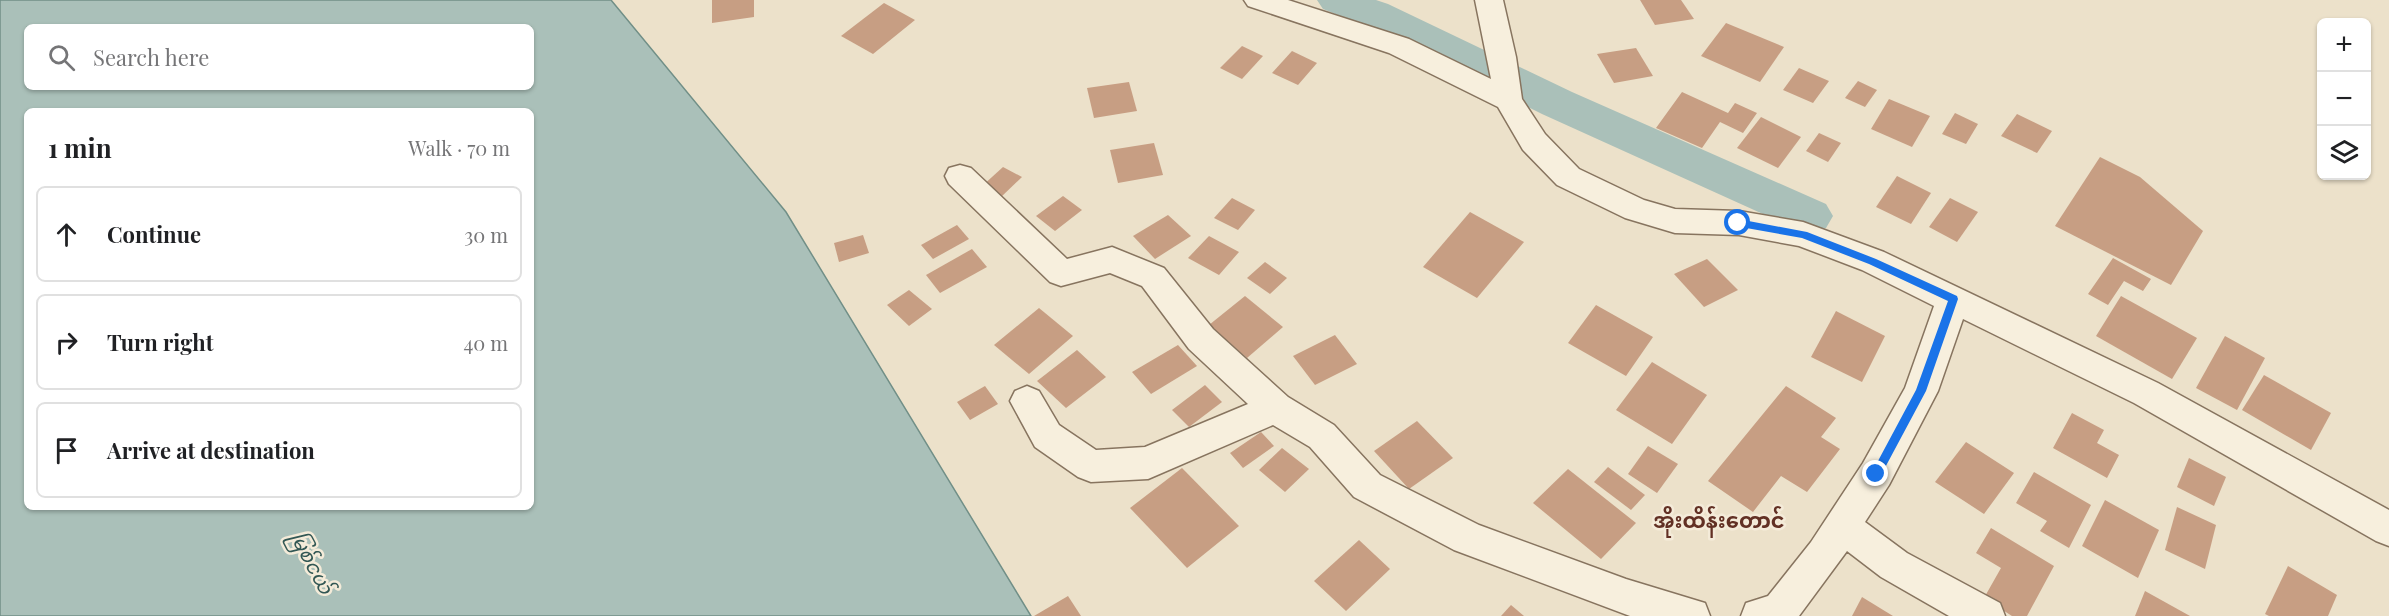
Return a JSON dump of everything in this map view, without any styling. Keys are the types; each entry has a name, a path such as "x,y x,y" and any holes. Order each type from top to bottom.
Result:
{"street":[{"path":"1258,0 1399,46 1508,100"},
{"path":"1489,0 1503,57 1508,100 1534,142 1568,177 1636,210 1674,220 1738,223 1803,234 1873,261 2146,393 2389,529"},
{"path":"960,176 1061,273 1112,260 1153,277 1201,339 1276,408 1322,436 1367,486 1467,538 1626,597 1691,616"},
{"path":"1773,615 1824,554 1876,474 1921,391 1953,299"},
{"path":"1028,401 1047,436 1091,466 1148,463 1276,408"},
{"path":"1842,526 1894,565 1986,616"}],"water":[{"name":"မြစ်ငယ်","path":"0,0 611,0 786,212 1031,616 0,616"}],"building":[{"path":"712,0 754,0 754,17 712,23"},
{"path":"1640,0 1681,0 1694,19 1655,25"},
{"path":"884,3 915,20 873,54 841,36"},
{"path":"1726,23 1784,47 1760,82 1701,56"},
{"path":"1242,46 1263,56 1242,79 1220,68"},
{"path":"1636,48 1653,76 1614,83 1597,54"},
{"path":"1292,51 1317,63 1298,85 1272,73"},
{"path":"1799,68 1829,81 1813,103 1783,90"},
{"path":"1858,81 1877,90 1865,107 1845,98"},
{"path":"1129,82 1137,111 1094,118 1087,88"},
{"path":"1682,92 1728,113 1735,103 1757,113 1743,133 1720,122 1702,148 1656,128"},
{"path":"1889,99 1930,116 1912,147 1871,129"},
{"path":"1955,113 1978,124 1966,144 1942,134"},
{"path":"2017,114 2052,131 2037,153 2001,136"},
{"path":"1761,117 1801,137 1778,168 1737,148"},
{"path":"1819,133 1841,143 1828,162 1806,151"},
{"path":"1154,143 1163,175 1118,183 1110,150"},
{"path":"2100,157 2140,177 2203,231 2171,285 2055,226"},
{"path":"1003,167 1022,177 1000,198 981,187"},
{"path":"1897,176 1931,193 1911,224 1876,207"},
{"path":"1063,196 1082,210 1055,231 1036,216"},
{"path":"1232,198 1255,210 1238,230 1214,218"},
{"path":"1950,198 1978,212 1957,242 1929,227"},
{"path":"1470,212 1524,242 1477,298 1423,267"},
{"path":"1168,215 1191,236 1155,259 1133,236"},
{"path":"957,225 969,239 933,259 921,245"},
{"path":"863,235 869,253 839,262 834,243"},
{"path":"1209,236 1239,252 1219,275 1188,258"},
{"path":"972,249 987,267 940,293 926,275"},
{"path":"2113,258 2151,279 2143,291 2124,281 2108,305 2088,294"},
{"path":"1707,259 1738,290 1704,307 1674,274"},
{"path":"1265,262 1287,278 1270,294 1247,278"},
{"path":"909,290 932,309 909,326 887,305"},
{"path":"1245,296 1283,327 1247,358 1209,325"},
{"path":"2121,296 2197,338 2172,379 2096,336"},
{"path":"1596,305 1653,337 1626,376 1568,343"},
{"path":"1039,308 1073,336 1029,374 994,345"},
{"path":"1836,311 1885,336 1862,382 1811,357"},
{"path":"1335,335 1357,364 1315,385 1293,356"},
{"path":"2225,336 2265,358 2237,410 2196,388"},
{"path":"1178,345 1197,366 1151,394 1132,372"},
{"path":"1077,350 1106,377 1066,408 1037,381"},
{"path":"1652,362 1707,395 1672,444 1616,410"},
{"path":"2264,375 2331,413 2311,450 2242,410"},
{"path":"1205,385 1222,402 1189,427 1172,410"},
{"path":"985,386 998,404 970,420 957,402"},
{"path":"1786,386 1836,418 1821,437 1840,449 1807,492 1781,476 1753,512 1708,481"},
{"path":"2072,413 2104,430 2097,443 2119,455 2107,478 2053,448"},
{"path":"1417,421 1453,458 1409,489 1374,451"},
{"path":"1261,432 1274,446 1243,468 1230,453"},
{"path":"1966,442 2014,473 1984,514 1935,482"},
{"path":"1648,446 1678,464 1657,493 1628,474"},
{"path":"1282,448 1309,469 1285,492 1259,470"},
{"path":"2189,458 2226,477 2214,506 2177,487"},
{"path":"1608,467 1645,495 1631,510 1594,482"},
{"path":"1182,468 1239,526 1187,568 1130,508"},
{"path":"1568,469 1636,523 1601,559 1533,503"},
{"path":"2034,472 2091,505 2069,548 2040,531 2047,521 2016,503"},
{"path":"2105,500 2159,530 2138,578 2082,546"},
{"path":"2177,507 2216,525 2205,569 2165,550"},
{"path":"1991,528 2054,566 2027,616 2012,616 1984,598 2001,568 1976,553"},
{"path":"1359,540 1390,569 1346,611 1314,581"},
{"path":"2288,566 2337,595 2328,616 2269,616 2265,614"},
{"path":"2145,591 2190,616 2135,616"},
{"path":"1068,596 1081,616 1034,616"},
{"path":"1862,597 1893,616 1852,616"},
{"path":"1511,605 1524,616 1501,616"}],"waterway":[{"path":"1337,0 1374,14 1557,103 1810,216"}],"district":[{"name":"အိုးထိန်းတောင်","path":"1719,519"}],"route":[{"path":"1738,223 1803,234 1873,261 1953,299 1921,391 1876,474"}]}
